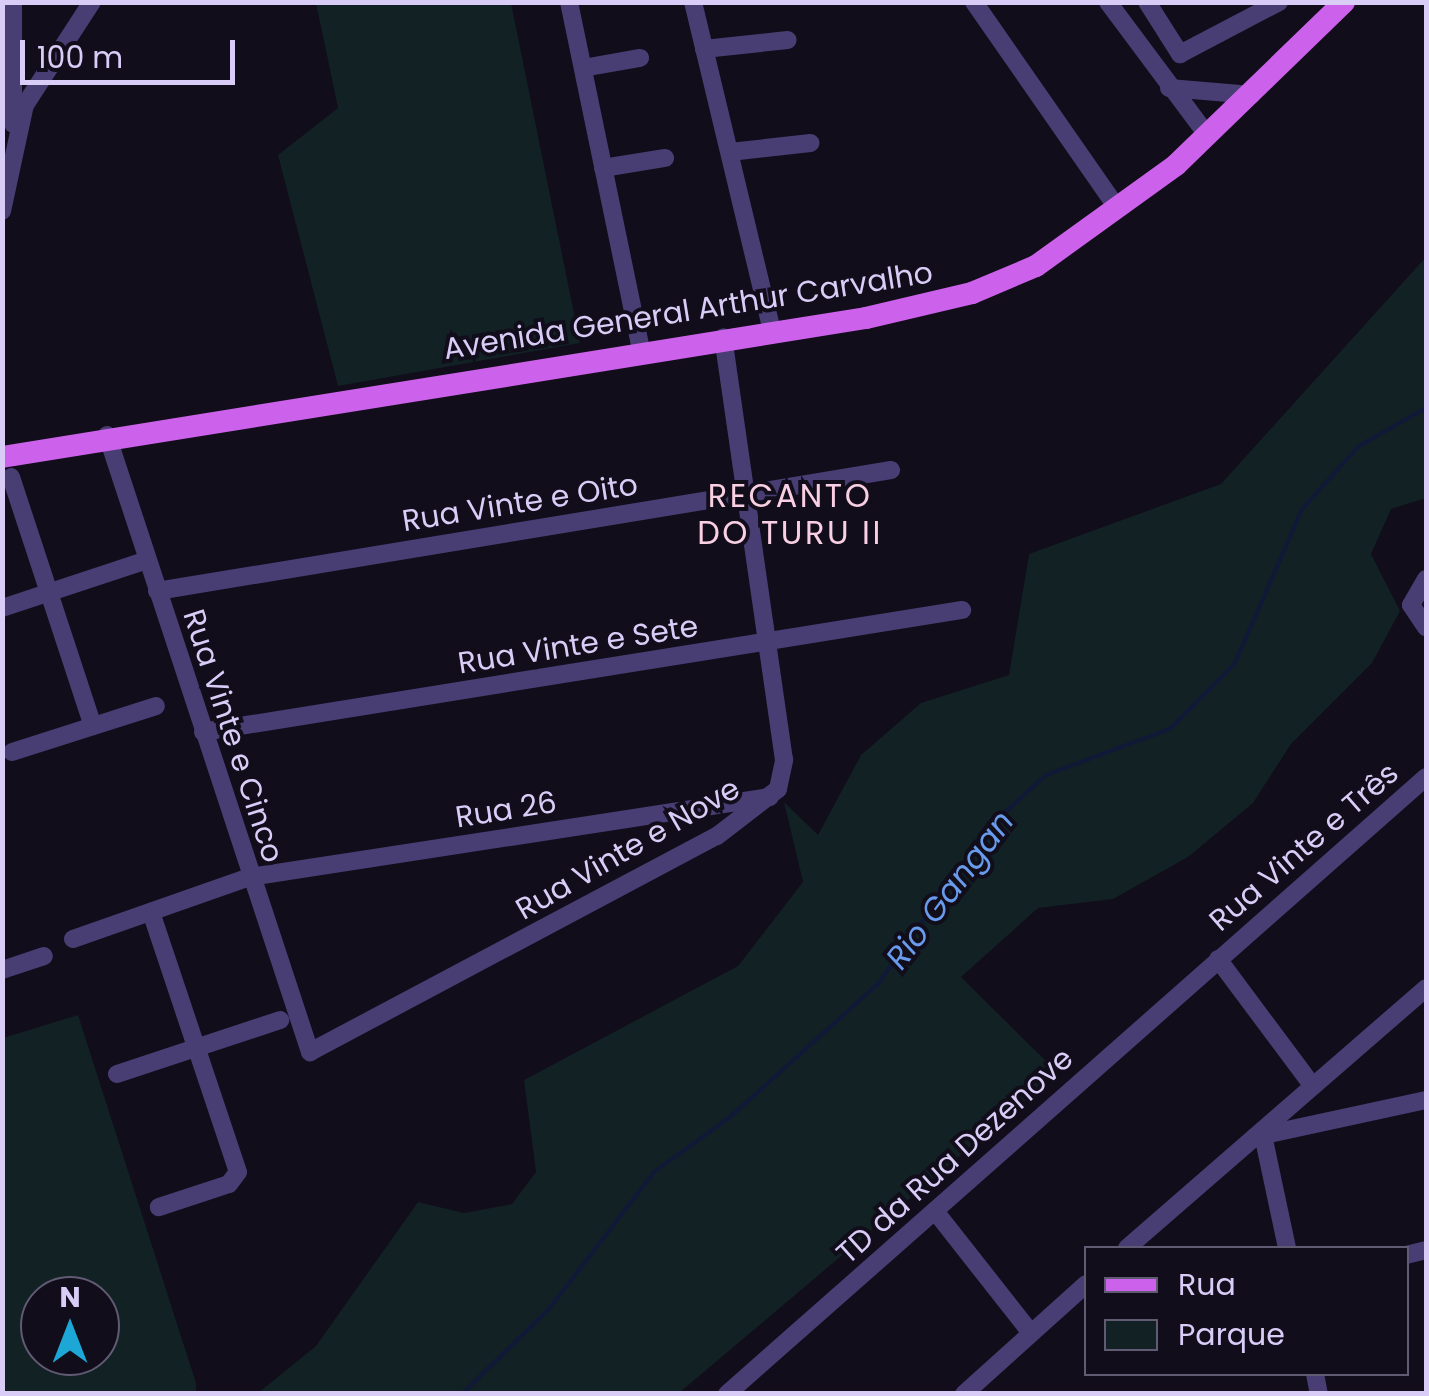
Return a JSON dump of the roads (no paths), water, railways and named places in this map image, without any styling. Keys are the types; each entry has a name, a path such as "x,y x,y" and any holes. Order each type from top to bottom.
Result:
{"main road":[{"name":"Avenida General Arthur Carvalho","path":"7,467 107,435 772,330 972,293 1036,266 1118,210 1252,96 1344,2"}],"street":[{"path":"2,210 14,134 13,2"},
{"path":"14,134 37,78 92,2"},
{"path":"570,2 641,349"},
{"path":"693,2 772,330"},
{"path":"974,2 1118,210"},
{"path":"1108,2 1168,88 1208,136"},
{"path":"1147,2 1180,54 1279,2"},
{"path":"704,49 788,40"},
{"path":"583,68 640,58"},
{"path":"1168,88 1252,96"},
{"path":"730,152 810,143"},
{"path":"603,168 665,158"},
{"name":"Rua Vinte e Nove","path":"310,1052 717,836 770,796 784,760 742,493 723,337"},
{"name":"Rua Vinte e Cinco","path":"107,435 310,1052"},
{"path":"7,467 93,726"},
{"name":"Rua Vinte e Oito","path":"158,591 892,470"},
{"path":"2,608 147,560"},
{"path":"1426,580 1412,605 1426,627"},
{"name":"Rua Vinte e Sete","path":"203,732 962,610"},
{"path":"12,752 156,706"},
{"name":"Rua Vinte e Três","path":"1218,959 1426,777"},
{"name":"Rua 26","path":"73,939 250,877 770,796"},
{"path":"151,912 238,1177 159,1207"},
{"path":"2,970 44,956"},
{"path":"1218,959 1312,1085"},
{"name":"TD da Rua Dezenove","path":"728,1394 1218,959"},
{"path":"1129,1246 1426,988"},
{"path":"117,1074 280,1020"},
{"path":"1259,1136 1426,1100"},
{"path":"1259,1136 1287,1246"},
{"path":"936,1211 1030,1333"},
{"path":"964,1394 1084,1286"},
{"path":"986,1372 992,1394"}],"waterway":[{"name":"Rio Gangan","path":"462,1394 549,1309 654,1172 729,1118 878,984 991,825 1046,775 1170,729 1235,663 1302,509 1359,446 1426,408"}],"district":[{"name":"RECANTO DO TURU II","path":"790,516"}]}
